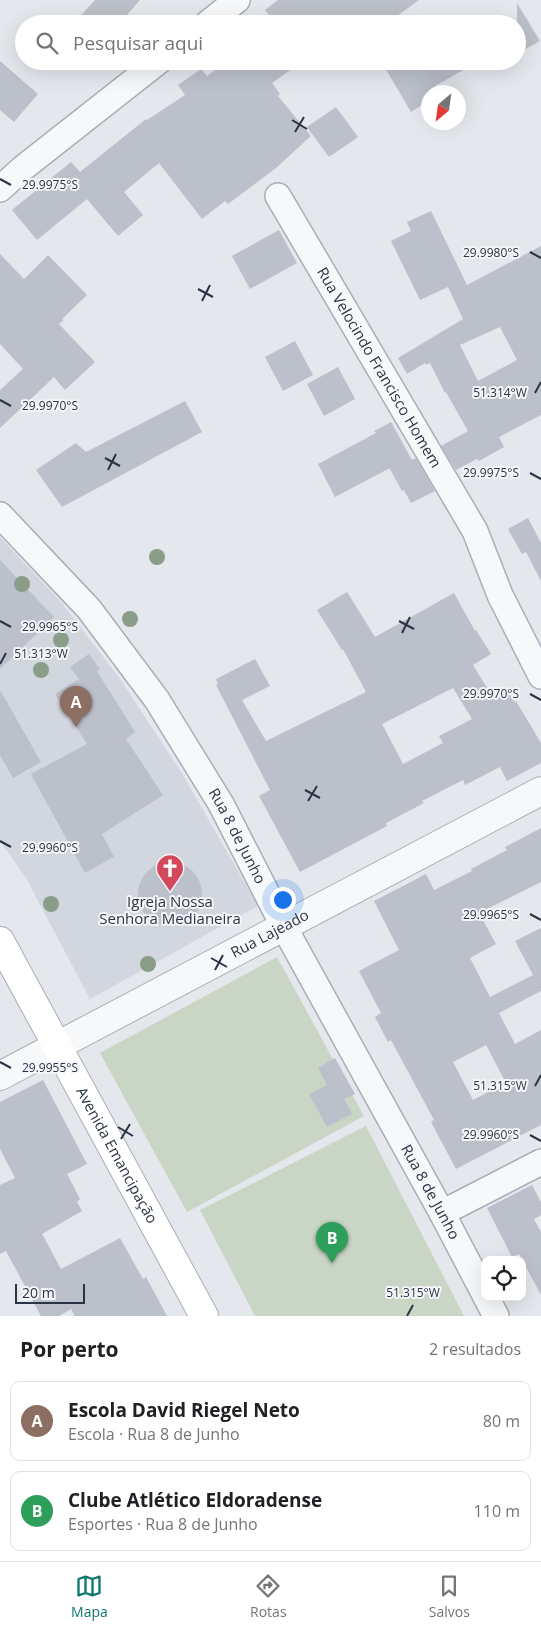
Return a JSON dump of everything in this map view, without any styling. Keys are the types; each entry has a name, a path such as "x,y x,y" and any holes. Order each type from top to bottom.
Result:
{"main road":[{"name":"Avenida Emancipação","path":"0,941 204,1316"}],"street":[{"path":"218,15 237,0"},
{"path":"0,189 23,168 148,70"},
{"name":"Rua Velocindo Francisco Homem","path":"278,196 475,531 500,595 541,676"},
{"name":"Rua 8 de Junho","path":"0,515 88,609 157,700 221,804 284,927 442,1213 481,1288"},
{"name":"Rua Lajeado","path":"0,1076 541,791"},
{"path":"442,1213 541,1162"},
{"name":"Rua 8 de Junho","path":"488,1301 496,1316"}],"shaded area":[{"path":"0,537 61,602 120,679 183,775 258,906 90,999 26,878 0,841"}],"green space":[{"path":"277,957 364,1116 187,1212 100,1053"},
{"path":"366,1126 464,1316 255,1316 200,1210"}],"building":[{"path":"95,0 140,0 127,15 81,15"},
{"path":"278,0 419,0 398,15 269,15 265,10"},
{"path":"517,3 524,15 517,15"},
{"path":"526,18 540,41 526,49"},
{"path":"0,61 38,94 14,122 0,110"},
{"path":"200,70 207,76 215,70 290,70 272,83 280,94 278,96 311,136 276,168 228,204 225,201 202,219 159,163 124,192 143,215 118,236 87,199 37,240 12,210 71,162 80,172 146,119 185,95 178,85"},
{"path":"386,70 463,70 437,85 421,85 421,106 411,112"},
{"path":"336,107 358,137 329,157 307,127"},
{"path":"431,211 467,285 541,246 541,415 499,437 504,447 479,461 477,459 456,470 441,446 468,431 445,393 430,363 426,365 425,363 407,374 398,358 463,319 448,287 420,300 391,241 411,231 407,222","holes":["500,327 517,360 478,381 460,345"]},
{"path":"279,230 297,263 250,289 232,256"},
{"path":"0,254 24,279 48,255 87,295 59,324 95,362 65,390 54,377 0,428 0,390 23,369 0,344"},
{"path":"295,341 313,375 283,391 265,357"},
{"path":"338,367 355,399 324,416 307,384"},
{"path":"185,401 202,432 62,507 36,470 76,443 86,452"},
{"path":"391,422 412,460 416,458 435,491 411,503 390,469 388,469 335,497 318,464 376,433 374,431"},
{"path":"528,518 541,543 541,581 526,552 522,554 508,529"},
{"path":"0,560 54,617 0,669"},
{"path":"347,592 375,637 454,593 475,631 491,654 473,665 492,696 506,688 514,702 516,701 541,743 541,763 507,781 500,767 465,785 463,780 422,801 424,803 386,823 387,826 300,872 259,796 270,790 216,685 218,684 216,679 255,659 270,686 242,700 266,741 366,692 343,649 317,610","holes":["453,688 472,719 439,736 443,743 403,764 382,724"]},
{"path":"89,654 100,669 97,671 135,732 126,739 163,795 102,834 114,857 85,873 31,774 87,744 55,694 79,679 70,667"},
{"path":"0,690 41,762 13,778 0,755"},
{"path":"541,828 541,882 479,913 496,944 470,958 490,997 533,975 515,941 541,928 541,991 499,1013 515,1044 541,1030 541,1125 456,1169 431,1122 434,1120 391,1040 388,1042 375,1017 381,1013 359,971 399,950 374,901 426,874 434,890 472,871 471,869 507,850 505,847","holes":["486,1045 506,1083 473,1100 453,1062"]},
{"name":"Igreja Nossa Senhora Medianeira","path":"164,862 176,862 193,871 200,882 202,894 200,906 193,917 176,926 164,926 152,921 143,912 138,900 138,888 143,876 152,867"},
{"path":"335,1058 355,1094 344,1099 352,1114 327,1127 309,1094 327,1085 318,1068"},
{"path":"43,1080 87,1164 67,1174 80,1199 77,1202 82,1211 42,1234 61,1269 120,1238 143,1279 146,1277 167,1316 75,1316 71,1309 59,1316 41,1316 6,1251 0,1254 0,1185 15,1178 0,1149 0,1102"},
{"path":"532,1185 541,1202 541,1215 534,1219 541,1232 541,1295 526,1267 526,1256 520,1256 519,1254 511,1256 487,1208"}],"place":[{"name":"Escola David Riegel Neto","path":"76,727"},
{"name":"Igreja Nossa Senhora Medianeira","path":"170,892"},
{"name":"Clube Atlético Eldoradense","path":"332,1263"}]}
